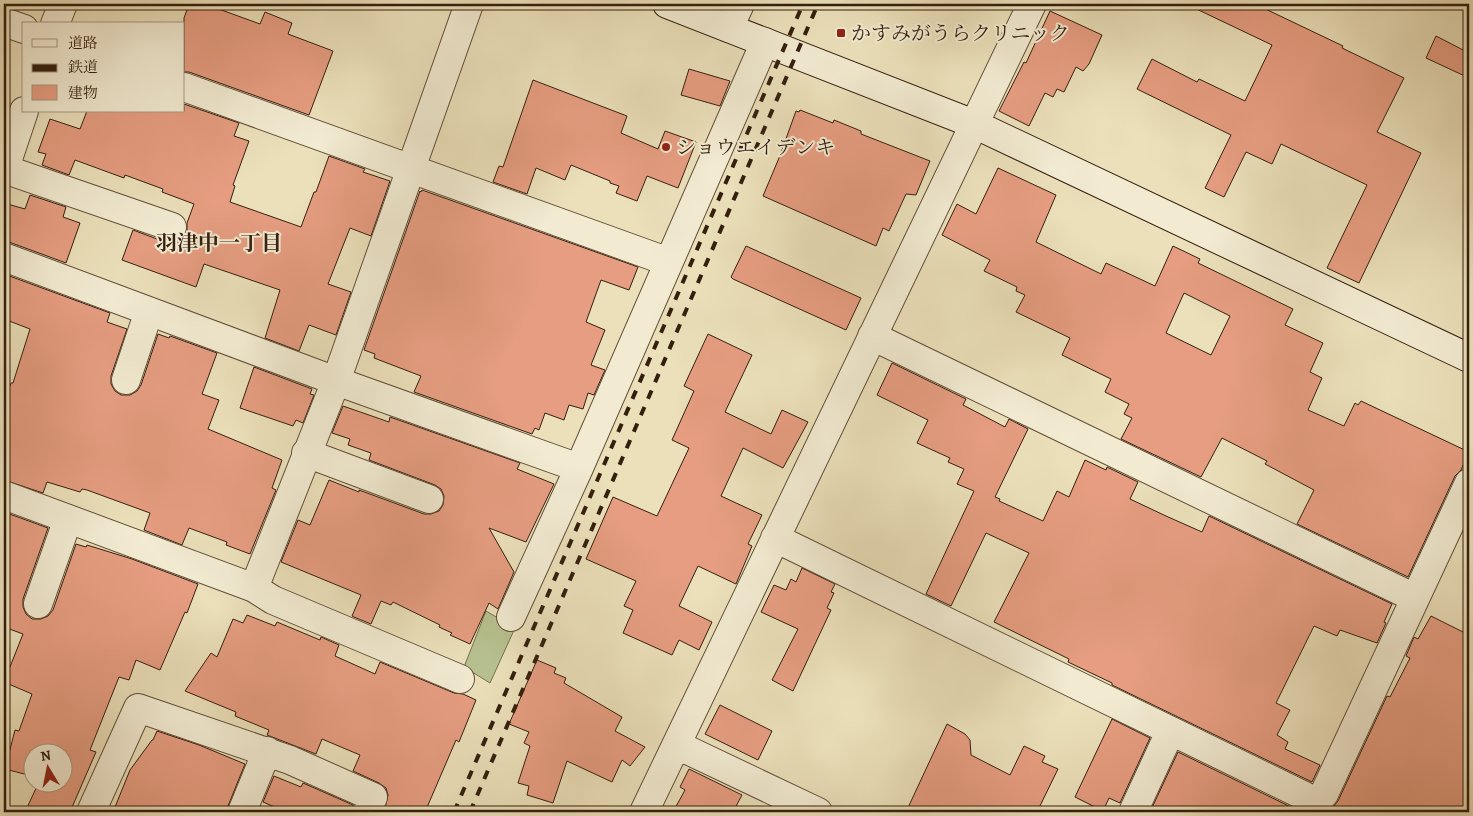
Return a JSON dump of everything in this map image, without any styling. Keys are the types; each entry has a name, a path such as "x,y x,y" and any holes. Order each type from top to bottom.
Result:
{"street":[{"path":"56,22 63,4"},
{"path":"254,588 336,381 409,168 469,4"},
{"path":"666,4 735,16 765,42 974,124 1469,358"},
{"path":"644,812 1032,4"},
{"path":"4,22 22,28"},
{"path":"511,617 670,262 765,42"},
{"path":"185,87 670,262"},
{"path":"24,112 4,170 172,227"},
{"path":"4,257 336,381 579,468"},
{"path":"126,380 149,311"},
{"path":"872,336 1415,598"},
{"path":"306,453 429,499"},
{"path":"775,538 1170,732 1315,807 1324,794 1469,483"},
{"path":"4,495 254,588 273,600 460,679"},
{"path":"38,604 68,519"},
{"path":"91,812 138,708 267,751 373,797 367,812"},
{"path":"1134,812 1170,732"},
{"path":"677,745 818,812"},
{"path":"242,812 267,751"}],"green space":[{"path":"486,611 515,628 490,683 464,667"}],"building":[{"path":"189,4 205,4 260,24 265,12 292,23 288,34 333,51 309,115 185,72 184,18"},
{"path":"1186,4 1255,4 1343,46 1342,48 1404,78 1377,132 1421,153 1359,283 1327,268 1367,185 1281,144 1272,164 1246,152 1224,197 1205,188 1231,135 1137,89 1152,59 1197,82 1199,79 1245,101 1272,45"},
{"path":"1050,11 1102,35 1089,64 1083,71 1076,67 1064,92 1057,89 1053,97 1045,93 1029,126 999,111 1024,62 1026,63"},
{"path":"1436,36 1469,53 1469,78 1426,58"},
{"path":"689,69 730,81 720,106 681,95"},
{"path":"533,80 627,116 621,133 658,149 665,131 696,142 678,188 647,176 637,201 616,193 619,186 610,183 610,181 571,165 565,180 536,168 527,194 493,182 499,166 503,167"},
{"path":"185,104 239,123 234,136 249,141 233,185 235,186 230,202 301,227 329,156 365,169 363,172 390,181 371,236 350,228 328,284 351,292 336,335 309,325 299,351 265,338 280,290 204,264 196,287 122,260 133,230 173,245 174,242 180,242 187,233 187,223 194,204 162,192 163,189 125,175 124,178 75,160 69,175 42,165 46,154 38,152 50,119 80,129 87,112 185,112"},
{"path":"800,110 833,123 834,120 861,131 861,134 930,161 916,195 906,194 889,231 883,228 876,246 763,196 796,111 799,112"},
{"path":"998,168 1056,195 1036,242 1101,274 1106,263 1155,286 1173,246 1200,259 1198,263 1293,309 1285,325 1323,343 1310,372 1322,378 1308,410 1344,426 1355,403 1358,405 1361,401 1469,452 1461,470 1455,476 1408,577 1297,524 1314,490 1265,464 1267,461 1222,438 1201,477 1121,439 1132,418 1124,414 1129,404 1105,392 1111,379 1062,355 1070,338 1016,312 1025,295 1016,291 1017,287 984,271 990,260 942,235 957,204 976,214","holes":["1184,293 1230,316 1211,355 1166,333"]},
{"path":"422,190 638,267 629,290 601,280 586,322 605,330 591,365 605,370 594,395 588,393 583,409 569,405 564,420 545,413 539,430 535,428 532,434 414,392 421,376 374,358 375,354 364,350 420,191"},
{"path":"30,195 66,207 63,217 80,223 66,263 9,242 4,242 4,203 25,209"},
{"path":"746,246 861,298 846,330 733,279 731,277"},
{"path":"4,274 110,313 107,322 127,329 111,376 111,384 115,391 121,395 130,395 137,391 141,385 158,334 169,338 170,336 217,353 202,394 219,400 208,429 282,460 272,488 276,490 250,554 226,545 227,542 189,528 182,545 144,530 150,513 87,490 82,489 80,492 47,482 43,493 4,480 4,403 11,383 13,383 30,329 4,319"},
{"path":"708,334 752,355 725,412 771,434 782,410 808,422 783,468 743,448 721,496 762,515 748,544 752,546 736,584 698,566 679,606 712,622 699,650 679,640 672,655 623,633 633,610 624,606 636,581 586,559 613,497 657,516 689,448 672,440 694,391 684,386"},
{"path":"892,363 966,399 963,405 1005,427 1009,419 1028,429 995,497 1000,499 999,501 1043,521 1057,491 1069,497 1085,460 1106,470 1107,467 1138,482 1130,499 1166,516 1202,532 1209,516 1392,604 1377,643 1340,630 1337,636 1314,626 1276,703 1290,710 1277,735 1288,742 1285,749 1320,765 1312,782 1112,685 1112,683 1068,662 1069,659 994,622 1029,553 986,533 951,606 926,594 974,491 957,484 964,469 948,462 950,458 917,443 928,420 877,395"},
{"path":"254,367 312,389 310,394 314,395 303,423 296,420 293,426 240,408"},
{"path":"343,406 389,422 390,417 520,463 517,469 554,484 526,542 489,528 514,572 498,609 489,603 470,644 450,635 452,633 439,627 440,625 393,602 391,605 381,601 371,624 354,617 352,616 361,595 281,562 298,520 310,525 329,480 424,514 439,511 443,505 444,496 441,489 435,485 369,460 371,453 348,445 350,439 332,433"},
{"path":"4,512 48,528 23,599 23,607 26,614 32,619 41,619 48,616 53,610 76,544 86,547 87,545 132,559 198,584 187,613 185,612 160,670 136,660 129,680 119,677 90,750 96,752 70,812 25,812 33,794 72,794 72,744 22,744 22,773 5,769 15,730 19,731 32,694 4,682 23,634 4,627"},
{"path":"802,568 835,584 831,592 834,593 827,608 831,610 793,691 772,680 798,629 761,612 774,585 786,590 791,579 796,582"},
{"path":"247,615 275,626 277,622 320,640 321,637 339,645 335,656 375,674 380,662 454,693 463,694 476,700 459,742 456,740 425,812 384,812 388,795 386,788 353,771 360,755 322,739 316,754 267,735 269,730 235,716 236,712 185,691 211,653 217,657 233,619 243,623"},
{"path":"1431,616 1469,635 1469,812 1329,812 1338,801 1387,696 1390,697 1410,658 1406,656 1414,637 1418,639"},
{"path":"537,660 556,668 554,673 566,678 564,683 622,717 615,731 645,747 630,766 622,760 612,782 567,761 553,803 527,795 529,786 518,783 530,746 524,743 529,732 509,724"},
{"path":"720,705 772,731 758,760 705,734"},
{"path":"1112,719 1150,738 1120,803 1109,798 1103,811 1075,797"},
{"path":"947,724 965,734 970,740 971,755 1010,775 1024,746 1045,756 1042,762 1058,769 1037,812 906,812"},
{"path":"157,731 199,745 245,764 227,812 113,812 130,770 153,740"},
{"path":"1178,752 1297,810 1296,812 1150,812"},
{"path":"689,769 742,795 733,812 673,812 685,790 680,787"},
{"path":"274,776 301,787 303,783 353,805 352,812 275,812 277,808 263,802"}],"railway":[{"path":"454,812 803,4"},
{"path":"470,812 818,4"}],"place":[{"name":"かすみがうらクリニック","path":"841,33"},
{"name":"ショウエイデンキ","path":"666,147"}],"district":[{"name":"羽津中一丁目","path":"219,243"}]}
